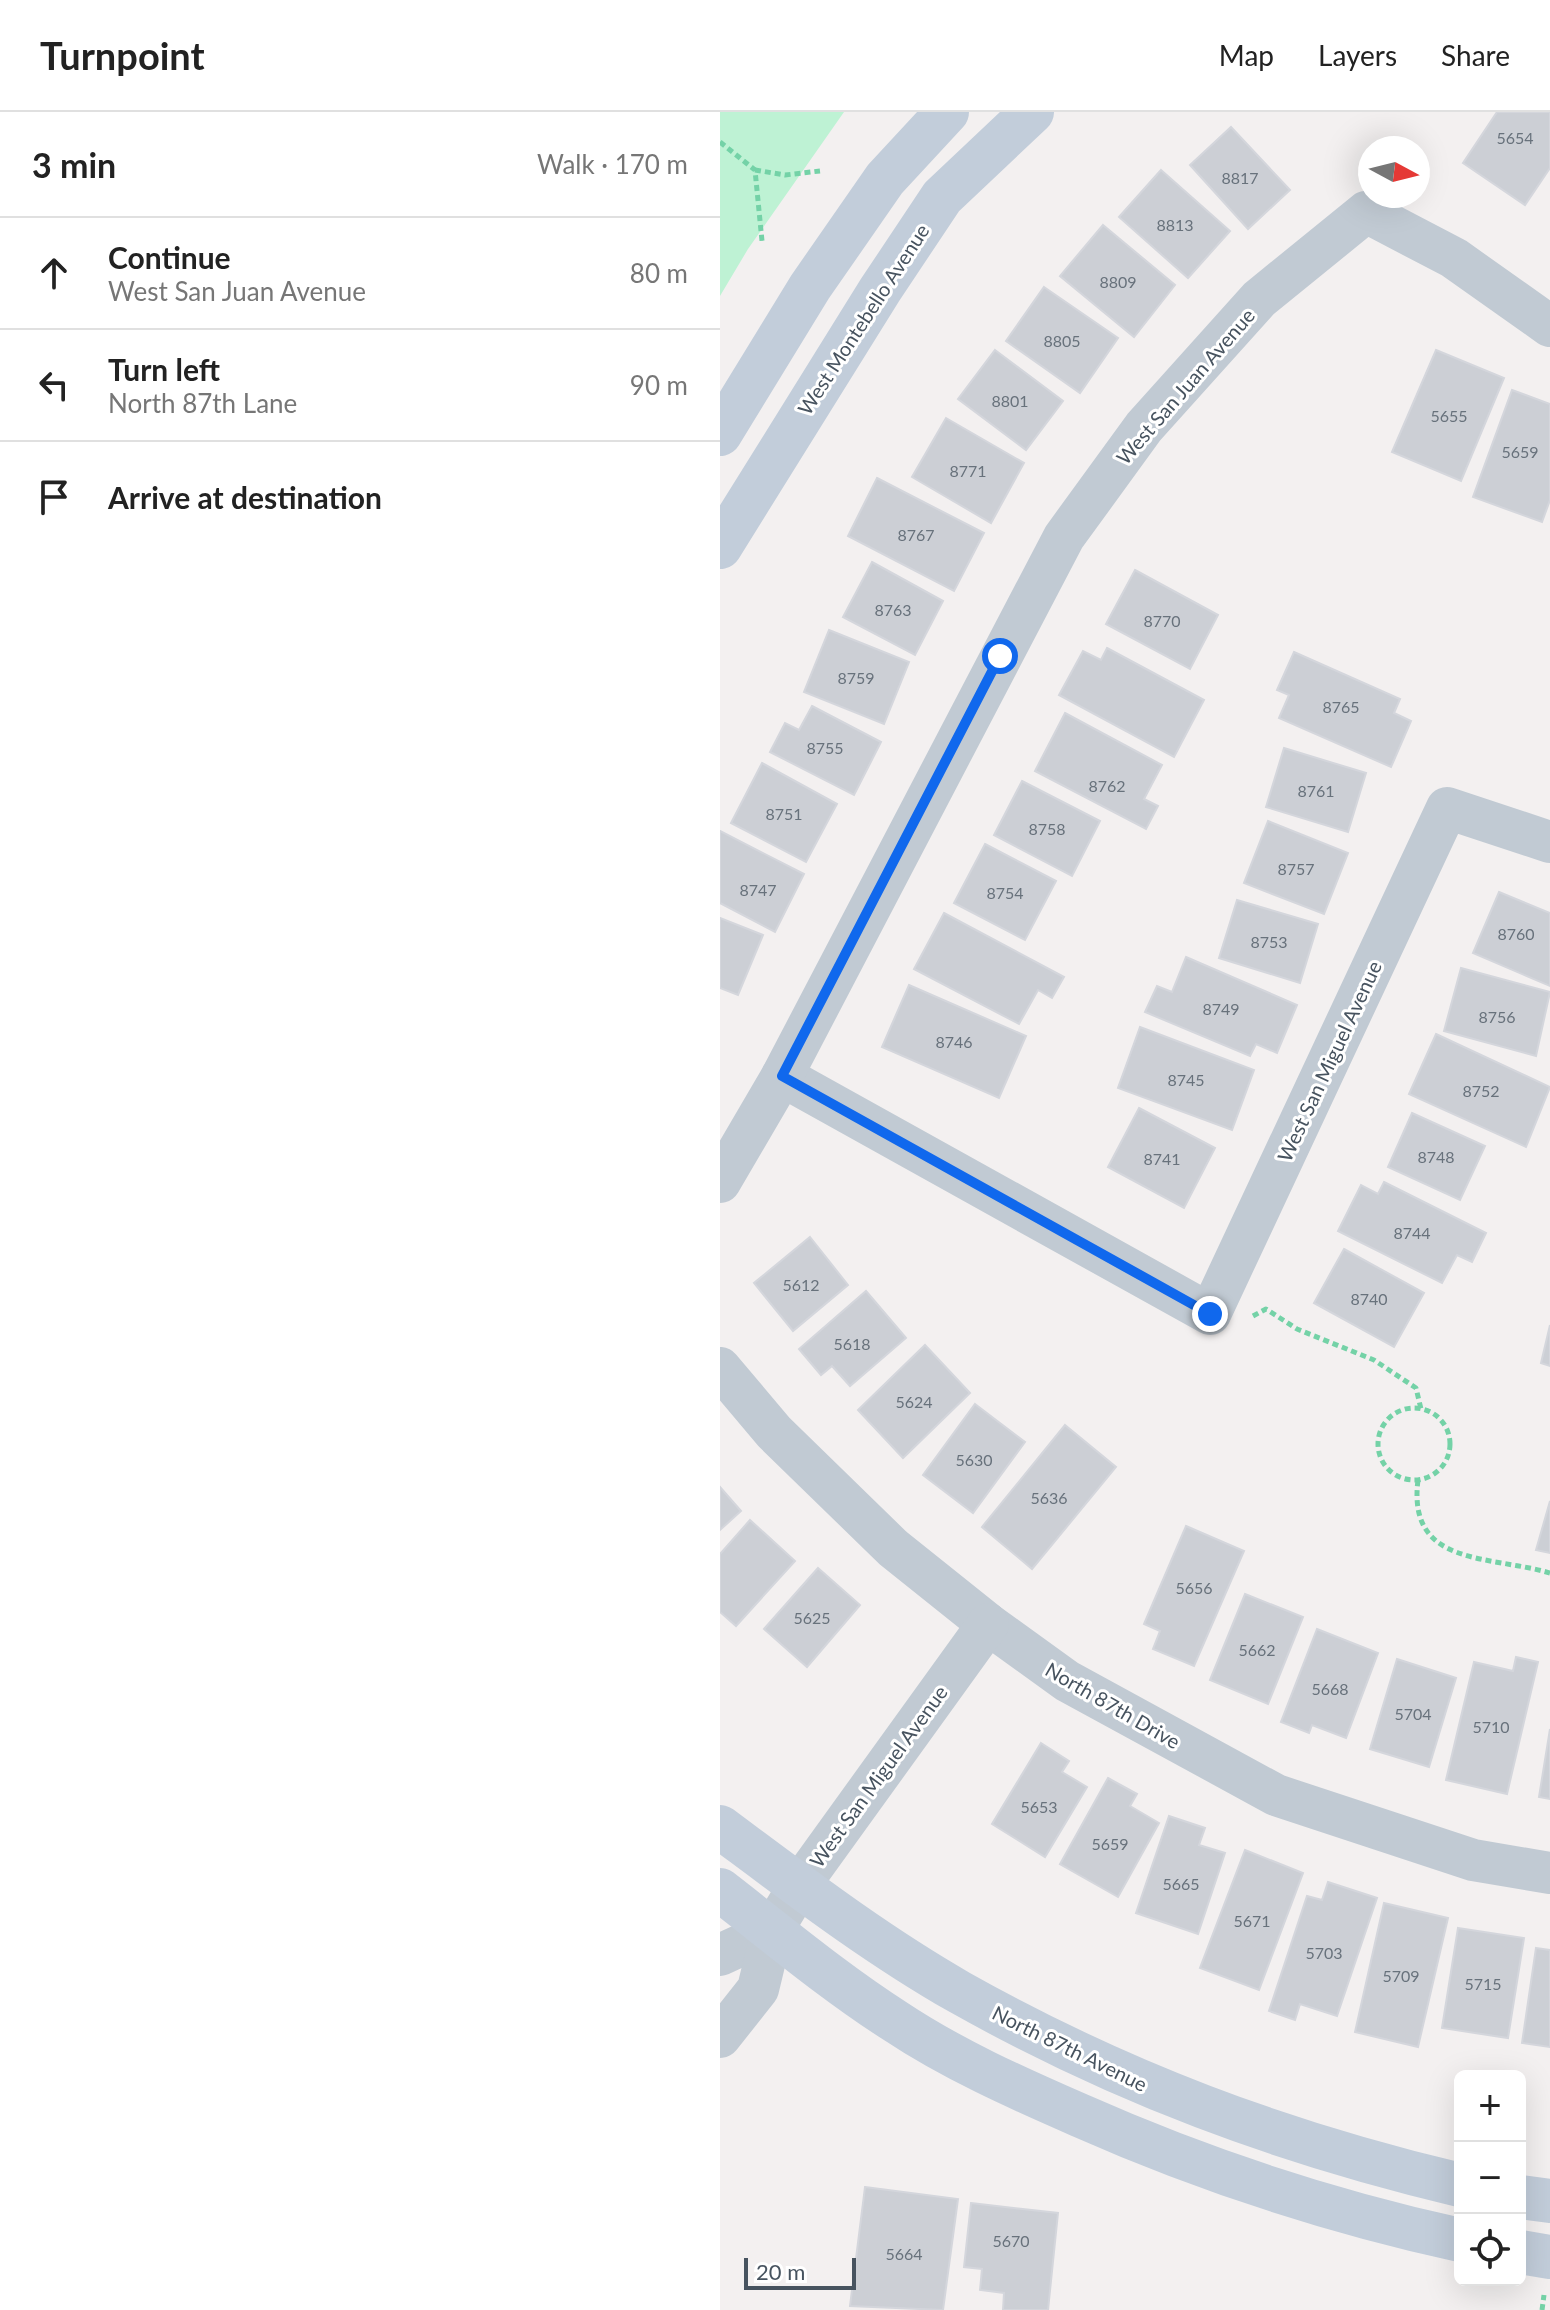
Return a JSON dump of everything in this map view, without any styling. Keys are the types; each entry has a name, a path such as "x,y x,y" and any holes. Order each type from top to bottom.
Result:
{"street":[{"path":"720,434 810,287 885,179 947,112"},
{"name":"West Montebello Avenue","path":"720,547 880,290 942,197 1032,112"},
{"name":"West San Juan Avenue","path":"720,1182 782,1076 1064,537 1144,427 1259,299 1366,212 1454,258 1550,326"},
{"name":"West San Miguel Avenue","path":"1215,1304 1447,808 1550,842"},
{"path":"782,1076 1215,1304"},
{"name":"North 87th Drive","path":"720,1368 774,1432 893,1548 988,1624 1067,1681 1276,1795 1473,1860 1550,1873"},
{"name":"West San Miguel Avenue","path":"720,2037 758,1989 772,1931 799,1886 988,1624"},
{"name":"North 87th Avenue","path":"720,1827 874,1940 957,1991 1157,2090 1203,2110 1355,2160 1454,2184"},
{"path":"720,1890 896,2022 1015,2087 1161,2151 1273,2192 1370,2220 1454,2239"},
{"path":"720,1955 772,1931"},
{"path":"1526,2198 1550,2201"},
{"path":"1526,2253 1550,2257"}],"path":[{"path":"720,142 755,170 785,175 820,171"},
{"path":"755,170 762,241"},
{"path":"1215,1304 1248,1320 1266,1309 1297,1329 1374,1360 1416,1388 1421,1409"},
{"path":"1409,1408 1421,1409 1442,1421 1450,1443 1443,1465 1435,1474 1418,1480 1401,1478 1383,1462 1378,1440 1388,1418 1409,1408"},
{"path":"1418,1480 1418,1520 1433,1541 1467,1554 1550,1573"}],"green space":[{"path":"720,112 844,112 748,249 720,296"}],"building":[{"path":"1497,112 1550,112 1550,168 1525,205 1463,163"},
{"path":"1231,127 1290,190 1248,229 1190,165"},
{"path":"1161,170 1230,231 1188,278 1119,217"},
{"path":"1103,225 1175,285 1134,337 1060,276"},
{"path":"1044,287 1118,338 1080,393 1006,341"},
{"path":"995,350 1063,401 1026,450 958,399"},
{"path":"1436,350 1504,378 1461,481 1392,452"},
{"path":"1512,390 1550,404 1550,500 1542,522 1473,497"},
{"path":"946,418 1024,463 991,523 912,477"},
{"path":"877,478 984,533 954,591 848,536"},
{"path":"872,562 943,601 915,655 843,617"},
{"path":"1135,570 1218,615 1190,669 1106,624"},
{"path":"829,630 909,662 884,724 804,692"},
{"path":"1107,648 1204,700 1174,757 1059,695 1083,651 1101,660"},
{"path":"1294,652 1400,699 1394,713 1411,721 1391,767 1279,718 1289,695 1277,690"},
{"path":"812,706 881,742 854,795 770,752 785,723 799,730"},
{"path":"1065,713 1162,765 1144,799 1158,806 1146,829 1035,771"},
{"path":"1284,748 1366,773 1348,832 1266,807"},
{"path":"762,763 837,804 806,862 731,823"},
{"path":"1022,781 1100,821 1072,876 994,835"},
{"path":"1268,821 1348,853 1324,914 1244,883"},
{"path":"720,831 804,874 775,932 720,903"},
{"path":"985,844 1056,881 1025,940 954,903"},
{"path":"1499,892 1550,913 1550,986 1473,953"},
{"path":"1237,900 1318,924 1300,983 1219,958"},
{"path":"944,913 1064,977 1052,998 1038,990 1019,1024 914,969"},
{"path":"720,918 763,935 738,995 720,988"},
{"path":"1186,957 1297,1005 1277,1053 1256,1044 1250,1056 1145,1012 1157,986 1172,992"},
{"path":"1461,968 1550,992 1536,1056 1444,1031"},
{"path":"909,985 1026,1036 999,1098 882,1047"},
{"path":"1140,1027 1254,1070 1232,1130 1118,1088"},
{"path":"1436,1034 1550,1087 1526,1147 1409,1094"},
{"path":"1139,1108 1215,1148 1184,1208 1108,1167"},
{"path":"1412,1113 1485,1146 1460,1200 1388,1167"},
{"path":"1384,1182 1486,1233 1472,1262 1457,1255 1442,1283 1338,1231 1361,1185 1378,1194"},
{"path":"810,1237 848,1285 793,1331 754,1283"},
{"path":"1344,1249 1424,1293 1394,1347 1314,1303"},
{"path":"866,1291 906,1338 850,1386 832,1366 821,1375 799,1349"},
{"path":"1550,1325 1550,1366 1541,1363"},
{"path":"925,1345 970,1393 903,1458 858,1410"},
{"path":"975,1404 1025,1442 973,1513 923,1475"},
{"path":"1065,1425 1116,1467 1032,1569 982,1527"},
{"path":"720,1487 741,1511 720,1530"},
{"path":"1550,1501 1550,1553 1536,1550"},
{"path":"750,1520 795,1561 736,1626 720,1612 720,1554"},
{"path":"1186,1526 1244,1551 1194,1666 1153,1649 1160,1631 1144,1624"},
{"path":"818,1568 860,1605 807,1667 764,1629"},
{"path":"1245,1594 1303,1617 1268,1704 1210,1680"},
{"path":"1317,1629 1378,1653 1346,1738 1312,1725 1309,1733 1281,1722"},
{"path":"1516,1657 1538,1662 1507,1794 1446,1780 1474,1662 1513,1671"},
{"path":"1397,1659 1456,1678 1429,1767 1370,1749"},
{"path":"1550,1729 1550,1799 1539,1797"},
{"path":"1041,1743 1069,1761 1062,1772 1087,1787 1045,1857 992,1824"},
{"path":"1108,1778 1137,1794 1130,1806 1159,1823 1118,1897 1060,1864"},
{"path":"1169,1816 1205,1828 1199,1845 1225,1853 1198,1934 1136,1913"},
{"path":"1245,1850 1303,1873 1259,1990 1200,1968"},
{"path":"1328,1882 1377,1898 1337,2016 1300,2004 1295,2020 1269,2011 1307,1896 1322,1900"},
{"path":"1384,1903 1448,1918 1418,2047 1355,2032"},
{"path":"1458,1928 1524,1938 1508,2038 1442,2028"},
{"path":"1536,1948 1550,1950 1550,2047 1522,2043"},
{"path":"865,2187 958,2199 943,2310 850,2306"},
{"path":"971,2203 1058,2213 1048,2310 1003,2310 1004,2293 980,2290 982,2269 964,2267"}],"route":[{"path":"1000,656 782,1076 1210,1314"}]}
